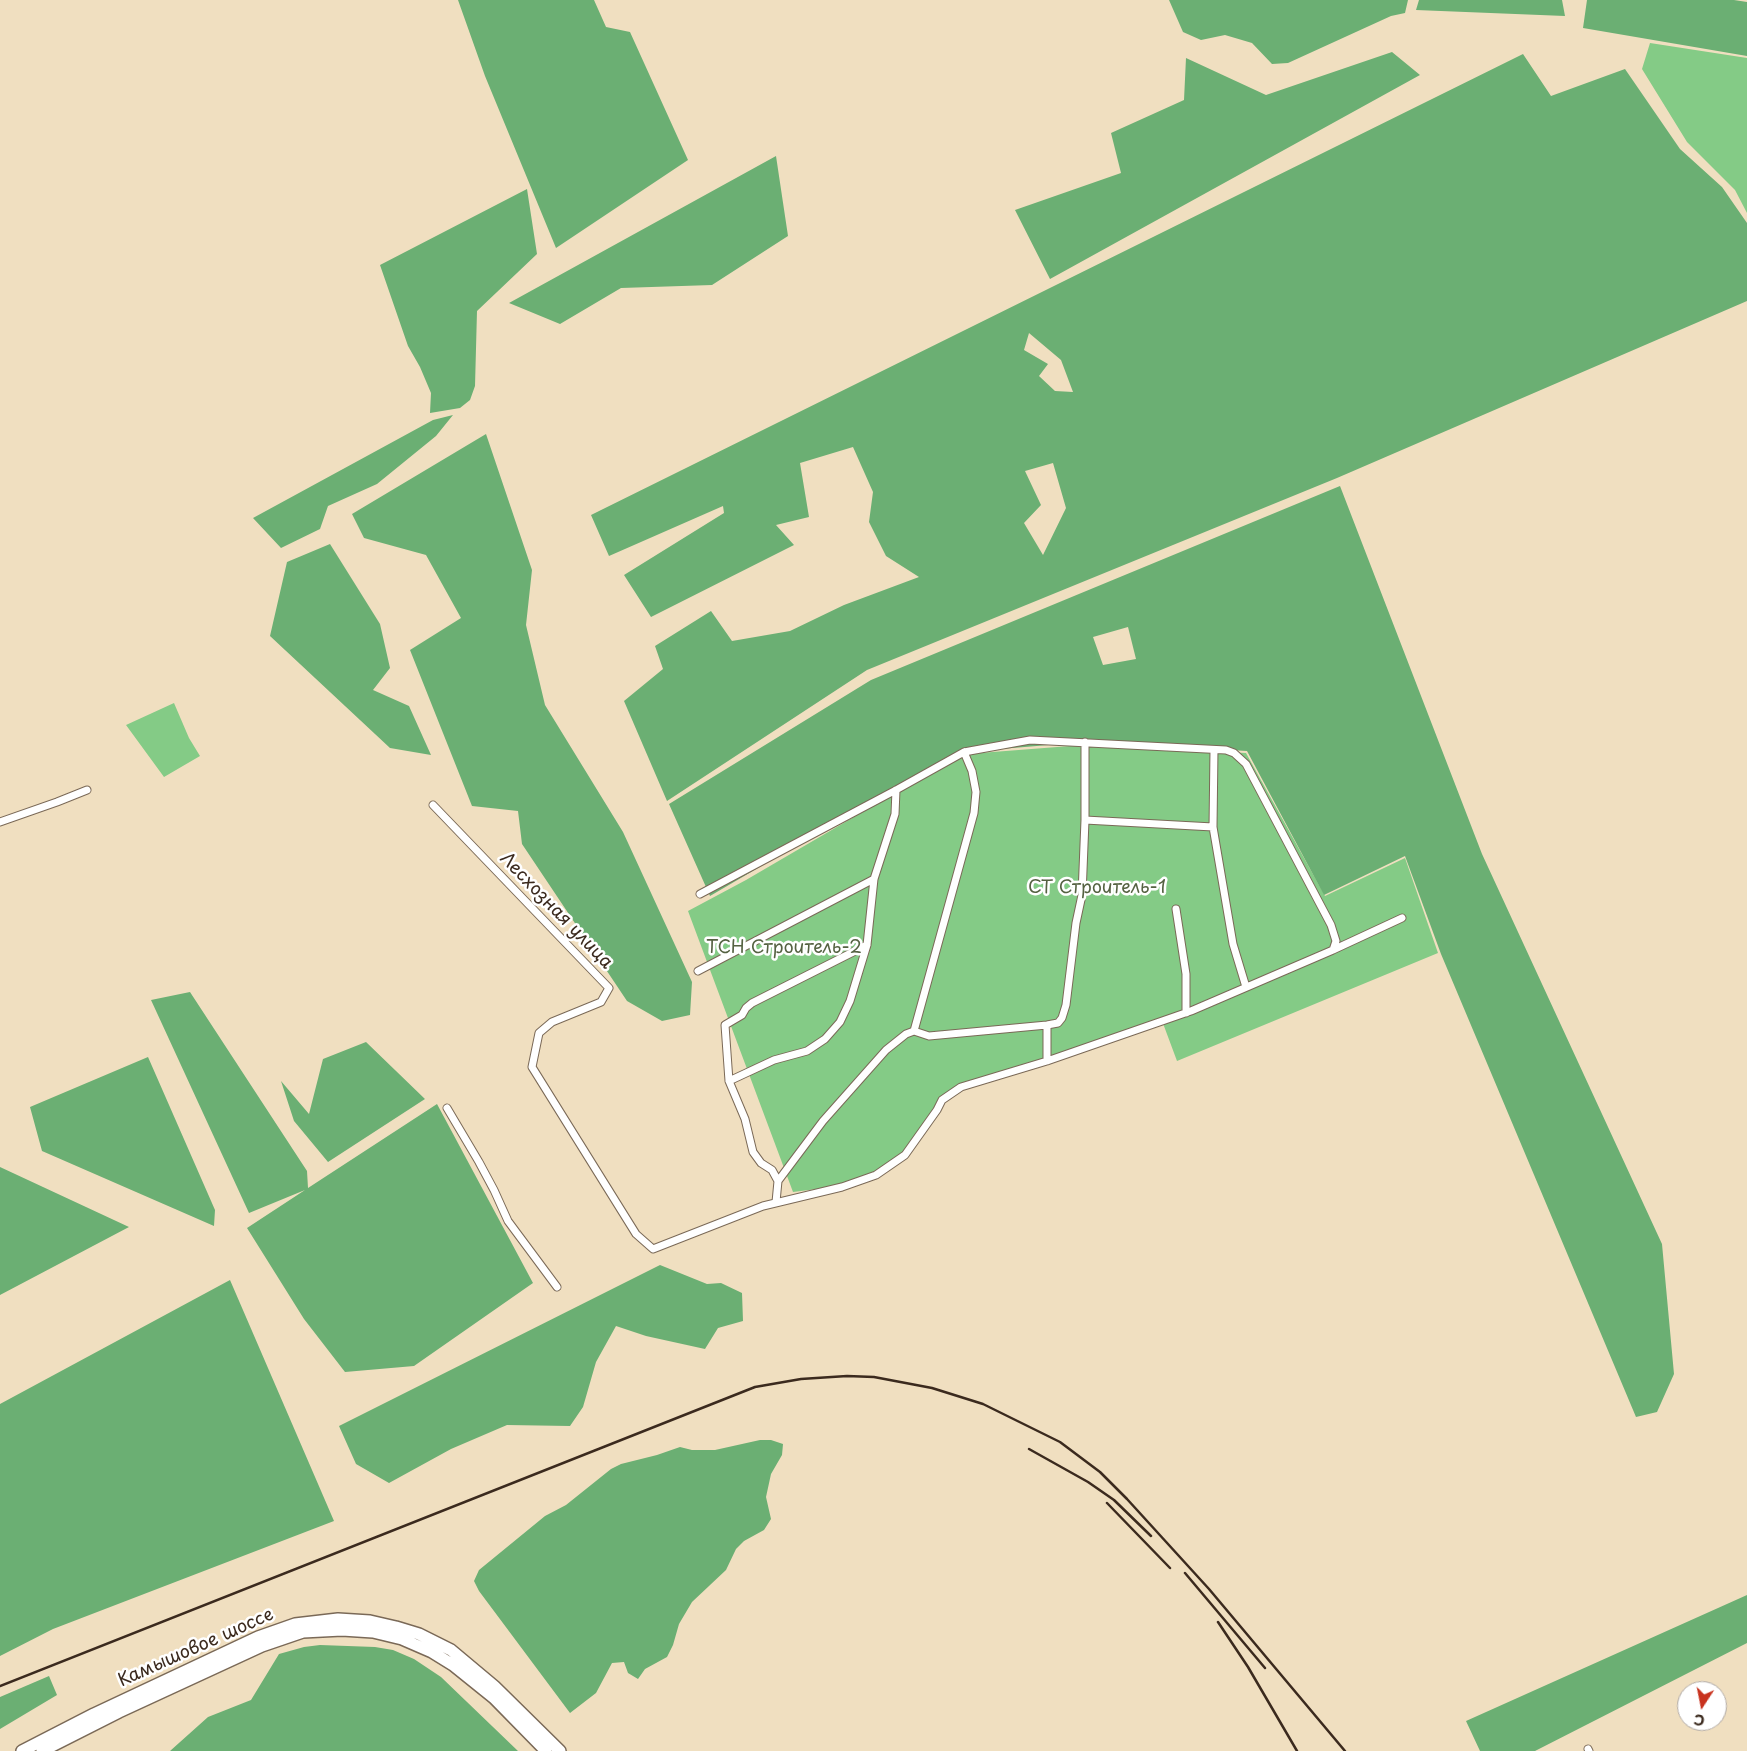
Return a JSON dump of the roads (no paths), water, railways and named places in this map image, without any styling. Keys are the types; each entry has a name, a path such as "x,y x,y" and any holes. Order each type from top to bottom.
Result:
{"main road":[{"name":"Камышовое шоссе","path":"22,1751 94,1714 258,1637 295,1624 338,1619 370,1620 396,1627 419,1634 451,1650 494,1686 560,1751"},
{"name":"Камышовое шоссе","path":"42,1751 127,1708 262,1646 303,1632 342,1630 373,1632 395,1637 419,1645 432,1652 453,1665 494,1698 546,1751"}],"street":[{"path":"700,894 964,752 1030,740 1226,750 1234,753 1246,764 1331,925 1336,941 1333,950"},
{"path":"1085,742 1085,820 1082,895 1076,923 1066,1005 1062,1018 1058,1023 1047,1026 929,1036 914,1031 906,1034 886,1050 824,1121 778,1181 776,1202 842,1187 876,1175 905,1155 942,1100 961,1087 1186,1013 1333,950 1402,918"},
{"path":"1214,750 1213,827 1234,944 1246,988"},
{"path":"914,1031 974,813 976,792 972,771 964,752"},
{"path":"0,822 87,790"},
{"path":"729,1081 774,1060 807,1052 825,1039 840,1022 850,1001 867,945 874,879 895,814 896,790"},
{"name":"Лесхозная улица","path":"433,804 609,988 600,1002 552,1022 539,1033 532,1067 636,1234 653,1249 776,1202"},
{"path":"1085,820 1213,827"},
{"path":"698,971 874,879"},
{"path":"1176,909 1186,974 1186,1013"},
{"path":"778,1181 772,1170 761,1163 753,1152 745,1118 729,1081 725,1025 742,1016 746,1008 752,1003 867,945"},
{"path":"1047,1026 1047,1060"},
{"path":"447,1108 479,1162 508,1221 557,1287"}],"railway":[{"path":"0,1686 755,1387 801,1379 847,1376 874,1377 932,1388 983,1404 1060,1442 1100,1472 1209,1589 1345,1751"},
{"path":"1029,1449 1088,1482 1114,1500 1151,1536"},
{"path":"1107,1503 1170,1568"},
{"path":"1185,1573 1265,1668"},
{"path":"1218,1622 1248,1667 1297,1751"}],"park label":[{"name":"СТ Строитель-1","path":"1097,888"},
{"name":"ТСН Строитель-2","path":"784,948"}]}
